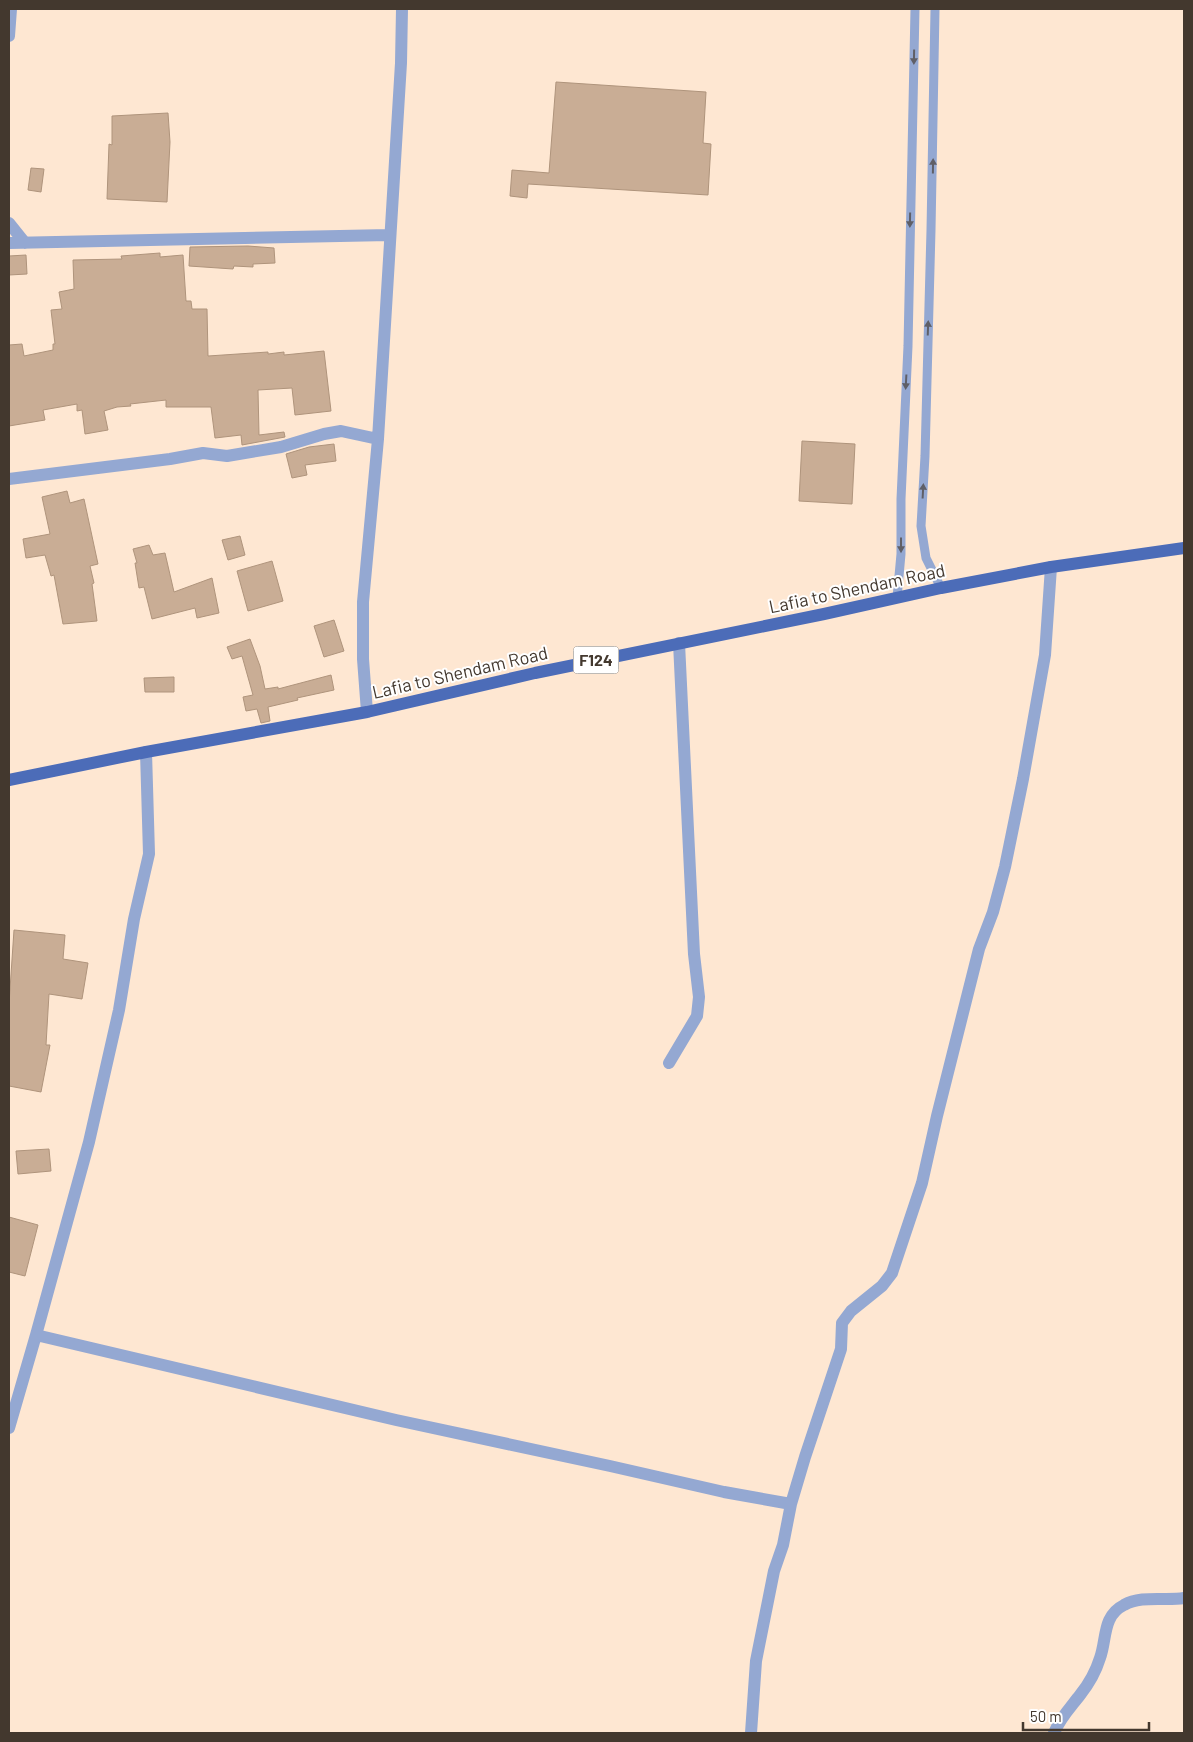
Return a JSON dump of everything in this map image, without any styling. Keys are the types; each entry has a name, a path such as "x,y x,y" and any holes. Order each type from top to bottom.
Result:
{"main road":[{"name":"Lafia to Shendam Road","path":"9,780 146,752 367,712 535,673 941,588 1051,567 1184,548"}],"street":[{"path":"9,36 11,9"},
{"path":"367,712 363,659 363,602 378,439 401,63 402,9"},
{"path":"9,223 25,243"},
{"path":"9,243 390,235"},
{"path":"9,479 170,459 203,453 227,456 281,447 341,431 378,439"},
{"path":"751,1733 756,1661 774,1571 783,1545 791,1504 804,1457 841,1349 842,1323 851,1311 882,1286 892,1273 922,1183 979,949 993,912 1005,867 1045,655 1051,567"},
{"path":"669,1063 697,1016 699,997 690,899 679,643"},
{"path":"9,1428 89,1142 119,1010 134,919 149,854 146,752"},
{"path":"36,1335 396,1420 724,1492 791,1504"},
{"path":"1054,1733 1060,1720 1092,1676 1100,1658 1105,1628 1112,1613 1124,1604 1136,1600 1184,1598"}],"lane":[{"path":"897,598 908,346 915,9"},
{"path":"935,9 931,239 921,526 926,558 941,588"}],"building":[{"path":"556,82 706,92 703,143 711,144 708,195 528,184 527,198 510,196 512,170 549,173"},
{"path":"168,113 170,142 167,202 107,199 109,144 112,145 112,116"},
{"path":"31,168 44,169 41,192 28,190"},
{"path":"248,246 274,248 275,263 253,264 253,267 234,266 233,269 189,266 190,247"},
{"path":"160,253 160,257 183,255 186,301 191,301 192,309 207,309 208,356 268,352 268,354 284,352 284,355 324,351 331,411 295,415 292,388 258,390 259,435 284,432 285,437 242,445 241,435 215,438 211,407 166,407 166,400 130,404 131,406 117,407 104,411 108,430 85,434 82,410 77,411 77,404 43,410 45,420 9,426 9,345 22,344 24,356 53,350 53,344 55,344 51,310 62,309 59,292 74,289 73,260 122,259 121,256"},
{"path":"26,255 27,274 9,275 9,256"},
{"path":"802,441 855,444 852,504 799,501"},
{"path":"334,444 336,461 305,465 307,475 292,478 286,454 309,447"},
{"path":"67,491 70,503 84,499 98,564 90,566 94,583 92,584 97,621 63,624 54,575 51,576 45,555 26,558 23,539 50,534 42,497"},
{"path":"240,536 245,555 228,560 222,540"},
{"path":"149,545 153,555 165,553 174,592 212,578 219,613 197,618 195,608 152,619 144,587 139,588 135,563 137,563 133,549"},
{"path":"272,561 283,601 248,611 237,571"},
{"path":"334,620 344,651 324,657 314,626"},
{"path":"250,639 260,666 265,689 278,687 278,689 331,675 334,690 268,707 270,721 261,723 257,709 246,711 243,697 253,695 242,656 232,659 227,647"},
{"path":"174,677 174,692 145,692 144,678"},
{"path":"14,930 65,935 63,959 88,963 82,999 49,994 46,1045 50,1045 41,1092 9,1086 9,1004"},
{"path":"49,1149 51,1171 18,1174 16,1151"},
{"path":"9,1217 38,1225 25,1276 9,1272"}]}
